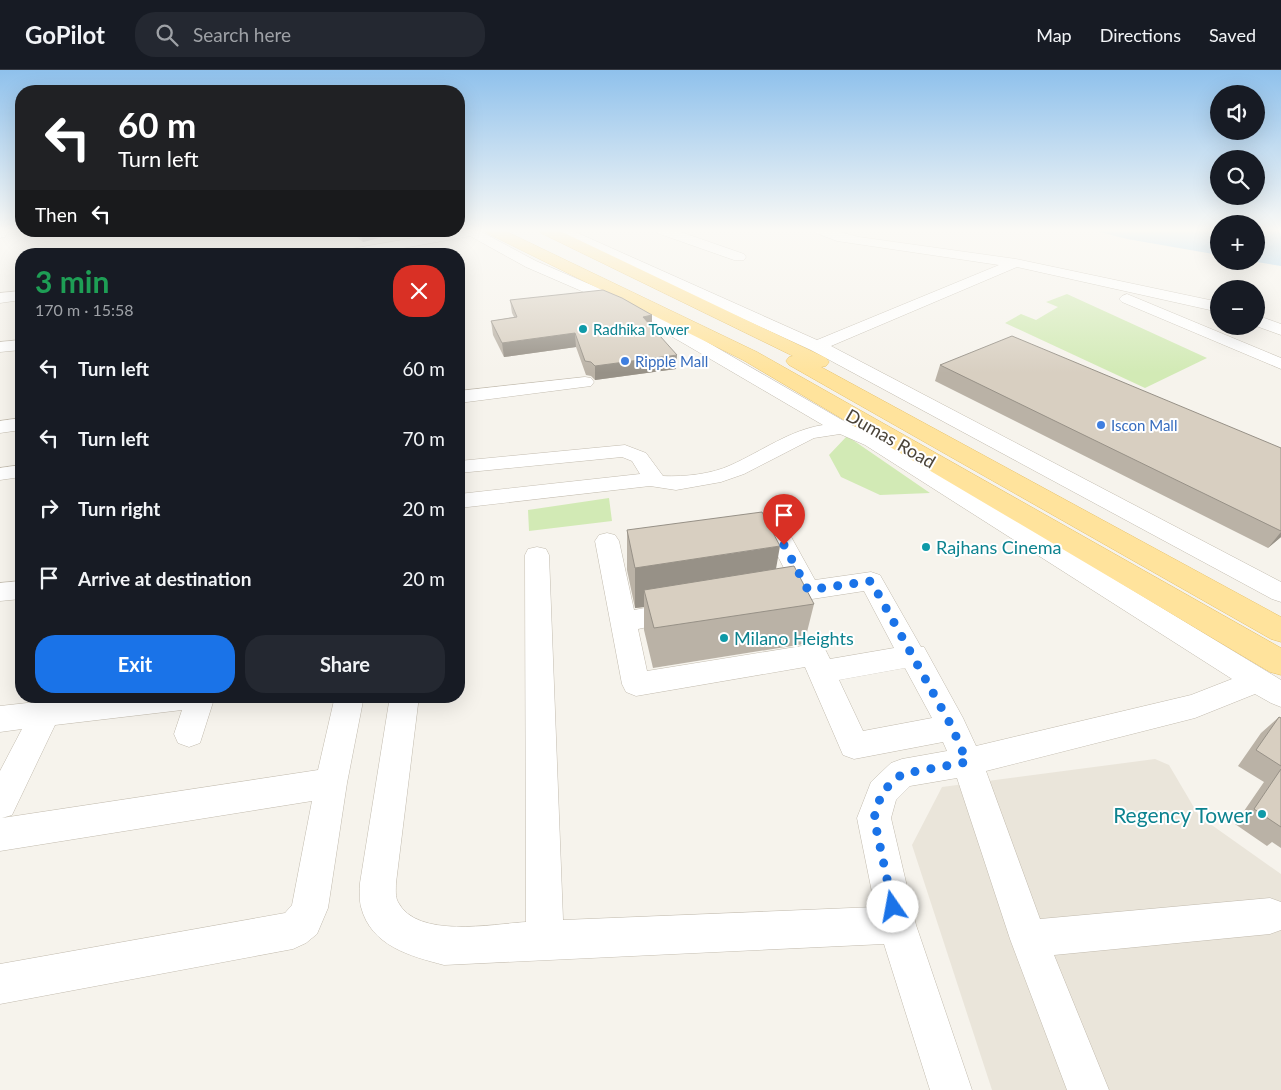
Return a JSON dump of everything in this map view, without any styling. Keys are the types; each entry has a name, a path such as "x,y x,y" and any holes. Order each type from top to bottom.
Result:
{"main road":[{"name":"Dumas Road","path":"577,278 750,356 1273,680"},
{"path":"611,278 749,344 1281,644"},
{"path":"628,278 768,346 1281,631"},
{"name":"Dumas Road","path":"645,278 802,353 939,425 1281,612"}],"street":[{"path":"562,278 628,306 689,339 842,428 872,441 1273,680"},
{"path":"674,278 816,346 1281,593"},
{"path":"816,346 981,278"},
{"path":"1079,278 1210,305"},
{"path":"1089,280 1119,296 1281,364"},
{"path":"0,290 15,289"},
{"path":"0,299 15,297"},
{"path":"1265,315 1281,318"},
{"path":"1265,324 1281,330"},
{"path":"0,347 15,346"},
{"path":"465,396 586,382"},
{"path":"0,427 15,425"},
{"path":"465,466 625,451 639,457 658,482 676,484 737,470 809,434 842,428"},
{"path":"0,474 15,472"},
{"path":"465,500 654,479"},
{"path":"776,529 808,590"},
{"path":"607,541 636,684 814,656 854,746 952,727"},
{"path":"537,555 544,940"},
{"path":"749,600 871,581 914,655 952,727 967,762 1029,939 1088,1090"},
{"path":"0,592 15,591"},
{"path":"622,622 700,608"},
{"path":"822,672 914,655"},
{"path":"951,1090 897,925 874,818 882,792 902,774 967,762 1195,706 1273,680"},
{"path":"0,719 50,705 84,703"},
{"path":"189,734 199,703"},
{"path":"0,984 293,930 304,921 310,908 331,783 348,703"},
{"path":"404,703 378,882 379,906 389,921 411,938 444,946 897,925"},
{"path":"0,804 50,705"},
{"path":"0,835 331,783"},
{"path":"1029,939 1270,916"}],"shaded area":[{"path":"1155,759 1169,765 1199,816 1281,874 1281,1090 992,1090 912,845 942,787"}],"green space":[{"path":"1067,294 1207,358 1145,388 1005,323 1021,314 1036,320 1058,307 1046,302"},
{"path":"847,436 930,493 880,495 841,477 829,455"},
{"path":"609,498 612,521 529,531 528,510"}],"building":[{"path":"603,290 622,298 652,315 643,317 677,355 595,366 591,362 585,361 575,333 502,343 491,321 517,317 510,300"},
{"name":"Iscon Mall","path":"1012,336 1281,448 1281,531 940,365"},
{"path":"762,512 780,546 635,568 627,530"},
{"path":"794,566 814,604 654,628 644,590"},
{"path":"1279,717 1281,718 1281,766 1256,750"},
{"path":"1281,769 1281,827 1254,809"}],"place":[{"name":"Radhika Tower","path":"583,329"},
{"name":"Ripple Mall","path":"625,361"},
{"name":"Iscon Mall","path":"1101,425"},
{"name":"Rajhans Cinema","path":"926,547"},
{"name":"Milano Heights","path":"724,638"},
{"name":"Regency Tower","path":"1262,814"}],"route":[{"path":"784,545 808,590 871,581 914,655 952,727 967,762 902,774 882,792 874,818 893,907"}]}
